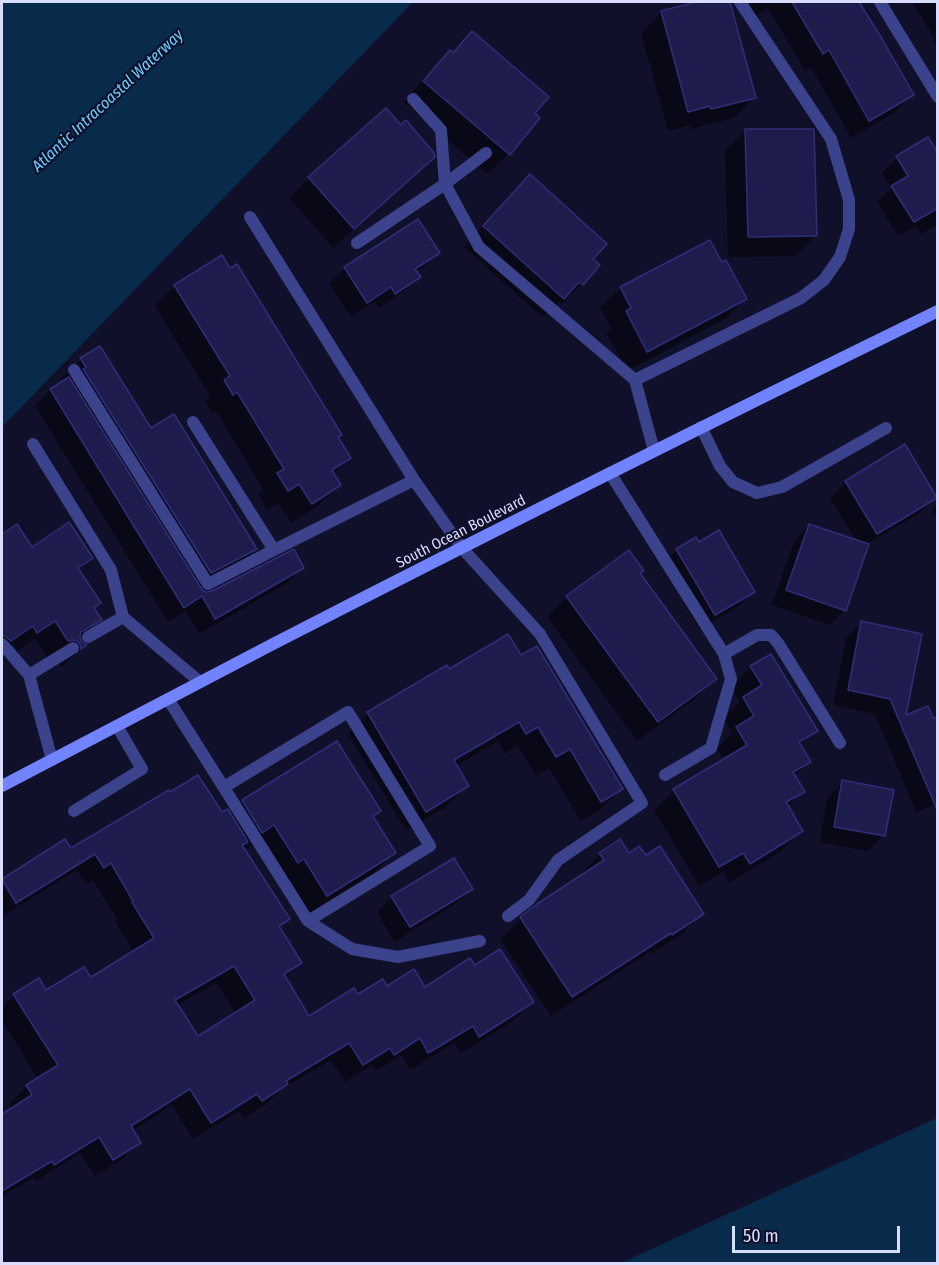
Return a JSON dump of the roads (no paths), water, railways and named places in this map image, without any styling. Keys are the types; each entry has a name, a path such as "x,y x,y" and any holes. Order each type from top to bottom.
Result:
{"main road":[{"name":"South Ocean Boulevard","path":"2,786 462,548 938,310"}],"street":[{"path":"635,380 801,298 824,280 840,256 849,229 849,200 831,140 740,2"},
{"path":"880,2 938,97"},
{"path":"413,99 441,130 445,184 479,247 635,380 654,451"},
{"path":"357,243 445,184 486,153"},
{"path":"250,217 414,480 462,548 540,634 642,803 558,860 529,900 508,916"},
{"path":"74,370 208,584 414,480"},
{"path":"193,422 274,550"},
{"path":"701,427 720,466 733,482 758,493 782,487 886,428"},
{"path":"33,444 111,570 123,617 201,682"},
{"path":"610,473 724,654 731,679 711,748 665,775"},
{"path":"88,638 123,617"},
{"path":"724,654 757,635 771,635 840,743"},
{"path":"2,644 29,675 52,760"},
{"path":"29,675 73,648"},
{"path":"168,699 308,921 352,949 398,957 480,941"},
{"path":"224,787 348,712 430,846 308,921"},
{"path":"74,811 142,769 117,726"}],"water":[{"name":"Atlantic Intracoastal Waterway","path":"2,2 413,2 2,427"},
{"path":"937,1118 937,1263 621,1263"}]}
